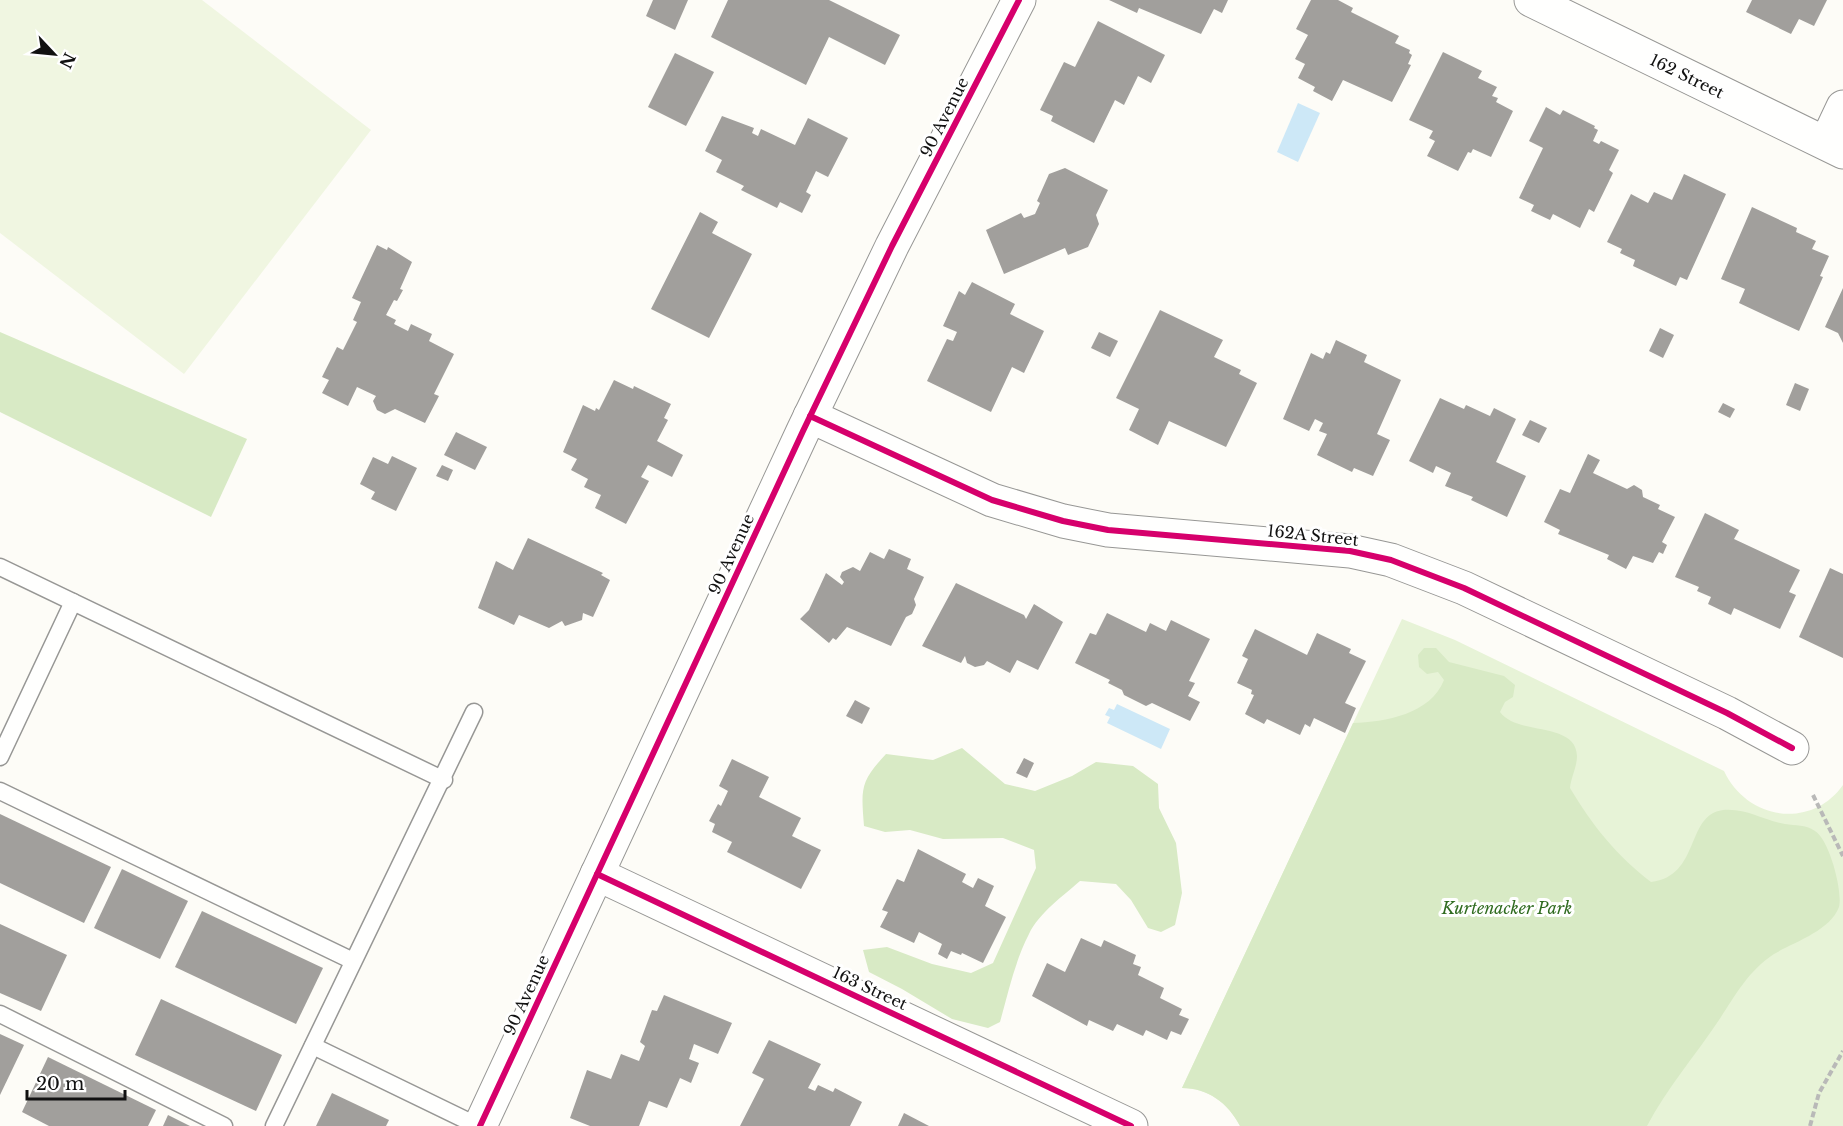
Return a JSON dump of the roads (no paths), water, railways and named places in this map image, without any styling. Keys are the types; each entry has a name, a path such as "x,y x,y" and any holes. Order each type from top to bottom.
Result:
{"street":[{"name":"90 Avenue","path":"479,1126 810,416 892,246 1019,0"},
{"name":"162 Street","path":"1532,0 1834,147"},
{"path":"1834,147 1843,107"},
{"name":"162A Street","path":"810,416 992,500 1063,521 1108,530 1350,551 1400,563 1474,593 1727,713 1792,748"},
{"name":"163 Street","path":"597,874 1131,1126"}],"lane":[{"path":"0,567 444,780"},
{"path":"0,757 73,602"},
{"path":"274,1126 353,961 444,780 474,712"},
{"path":"0,791 353,961"},
{"path":"0,1014 224,1126"},
{"path":"313,1046 479,1126"}],"water":[{"path":"1298,103 1320,113 1298,162 1277,152"},
{"path":"1117,704 1170,729 1161,749 1107,723 1110,717 1105,715 1109,708 1114,710"}],"park label":[{"name":"Kurtenacker Park","path":"1507,908"}]}
